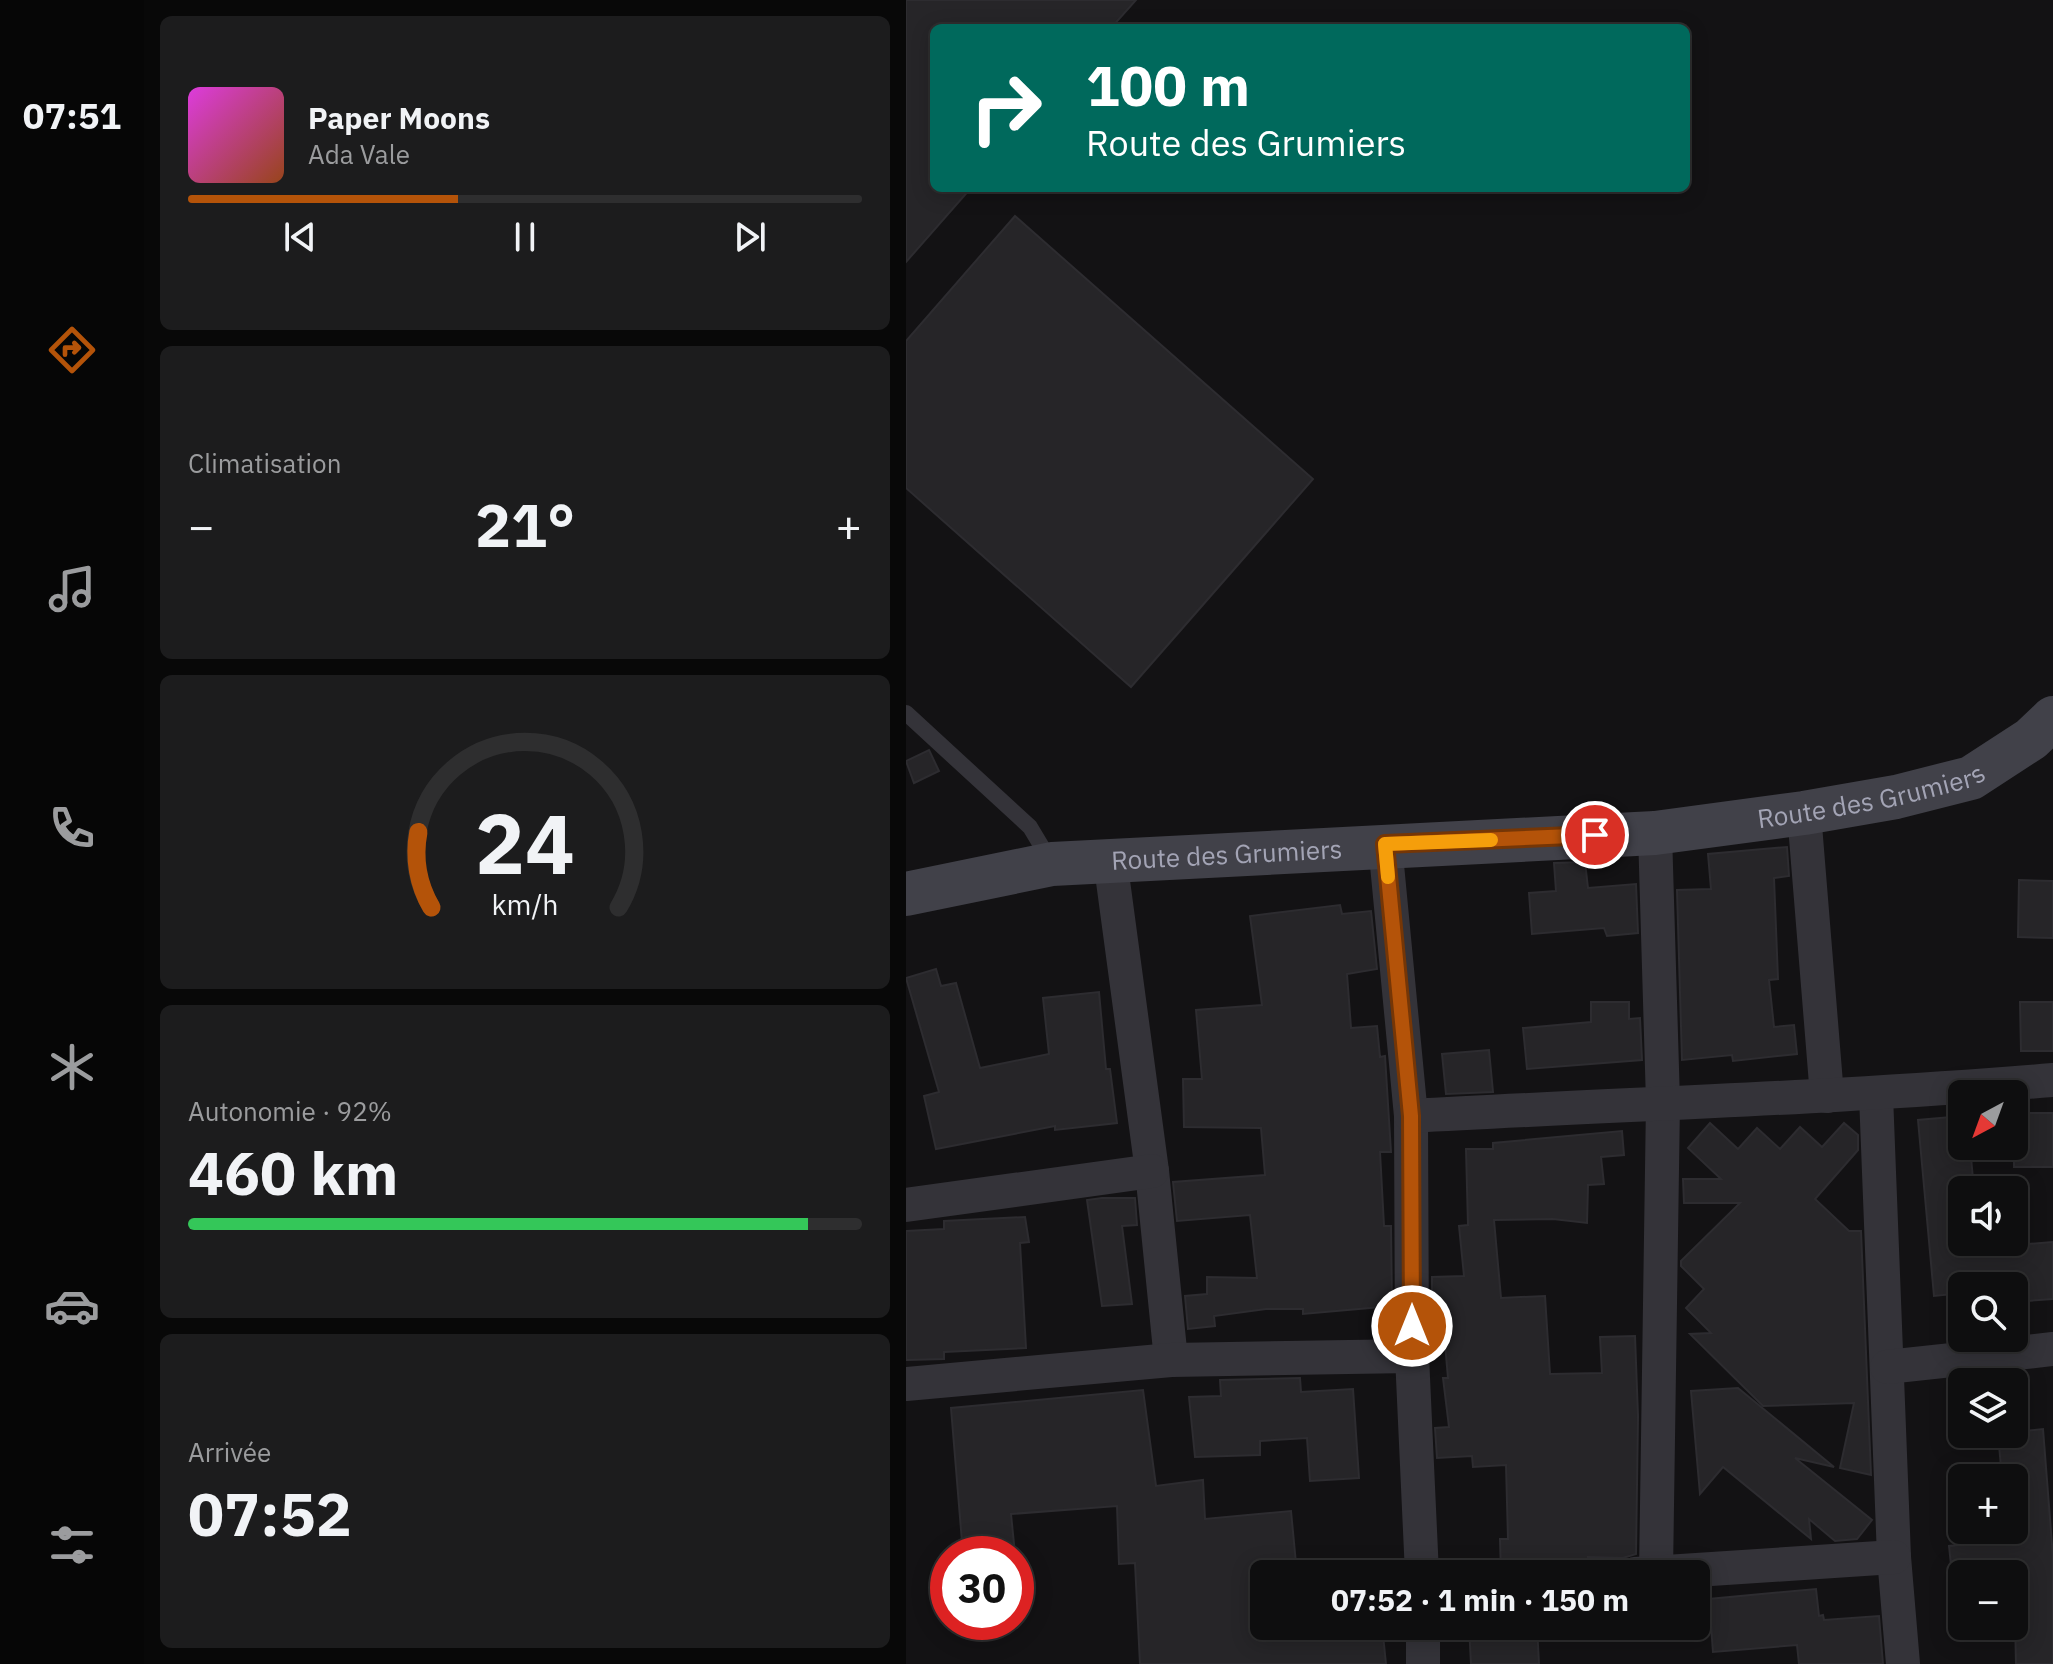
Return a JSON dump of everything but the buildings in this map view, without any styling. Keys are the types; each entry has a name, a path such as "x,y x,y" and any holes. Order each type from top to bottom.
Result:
{"main road":[{"name":"Route des Grumiers","path":"906,894 1052,864 1385,844 1655,833 1804,813 1896,797 1971,778 2031,739 2053,718"}],"street":[{"path":"1804,813 1827,1096"},
{"path":"1645,1560 1663,1102 1655,833"},
{"path":"1385,844 1411,1116 1412,1356 1421,1560"},
{"path":"1110,859 1152,1171 1171,1360"},
{"path":"1411,1116 1663,1102 1876,1095 2053,1080"},
{"path":"1876,1095 1894,1557 1903,1664"},
{"path":"906,1205 1152,1171"},
{"path":"1887,1367 2053,1349"},
{"path":"906,1384 1171,1360 1412,1356"},
{"path":"1710,1569 1894,1557"},
{"path":"1423,1640 1423,1664"}],"lane":[{"path":"906,713 1030,827 1052,864"}],"slow traffic":[{"path":"1388,877 1385,844 1491,840"}],"route":[{"path":"1412,1326 1411,1116 1385,844 1595,835"}]}
